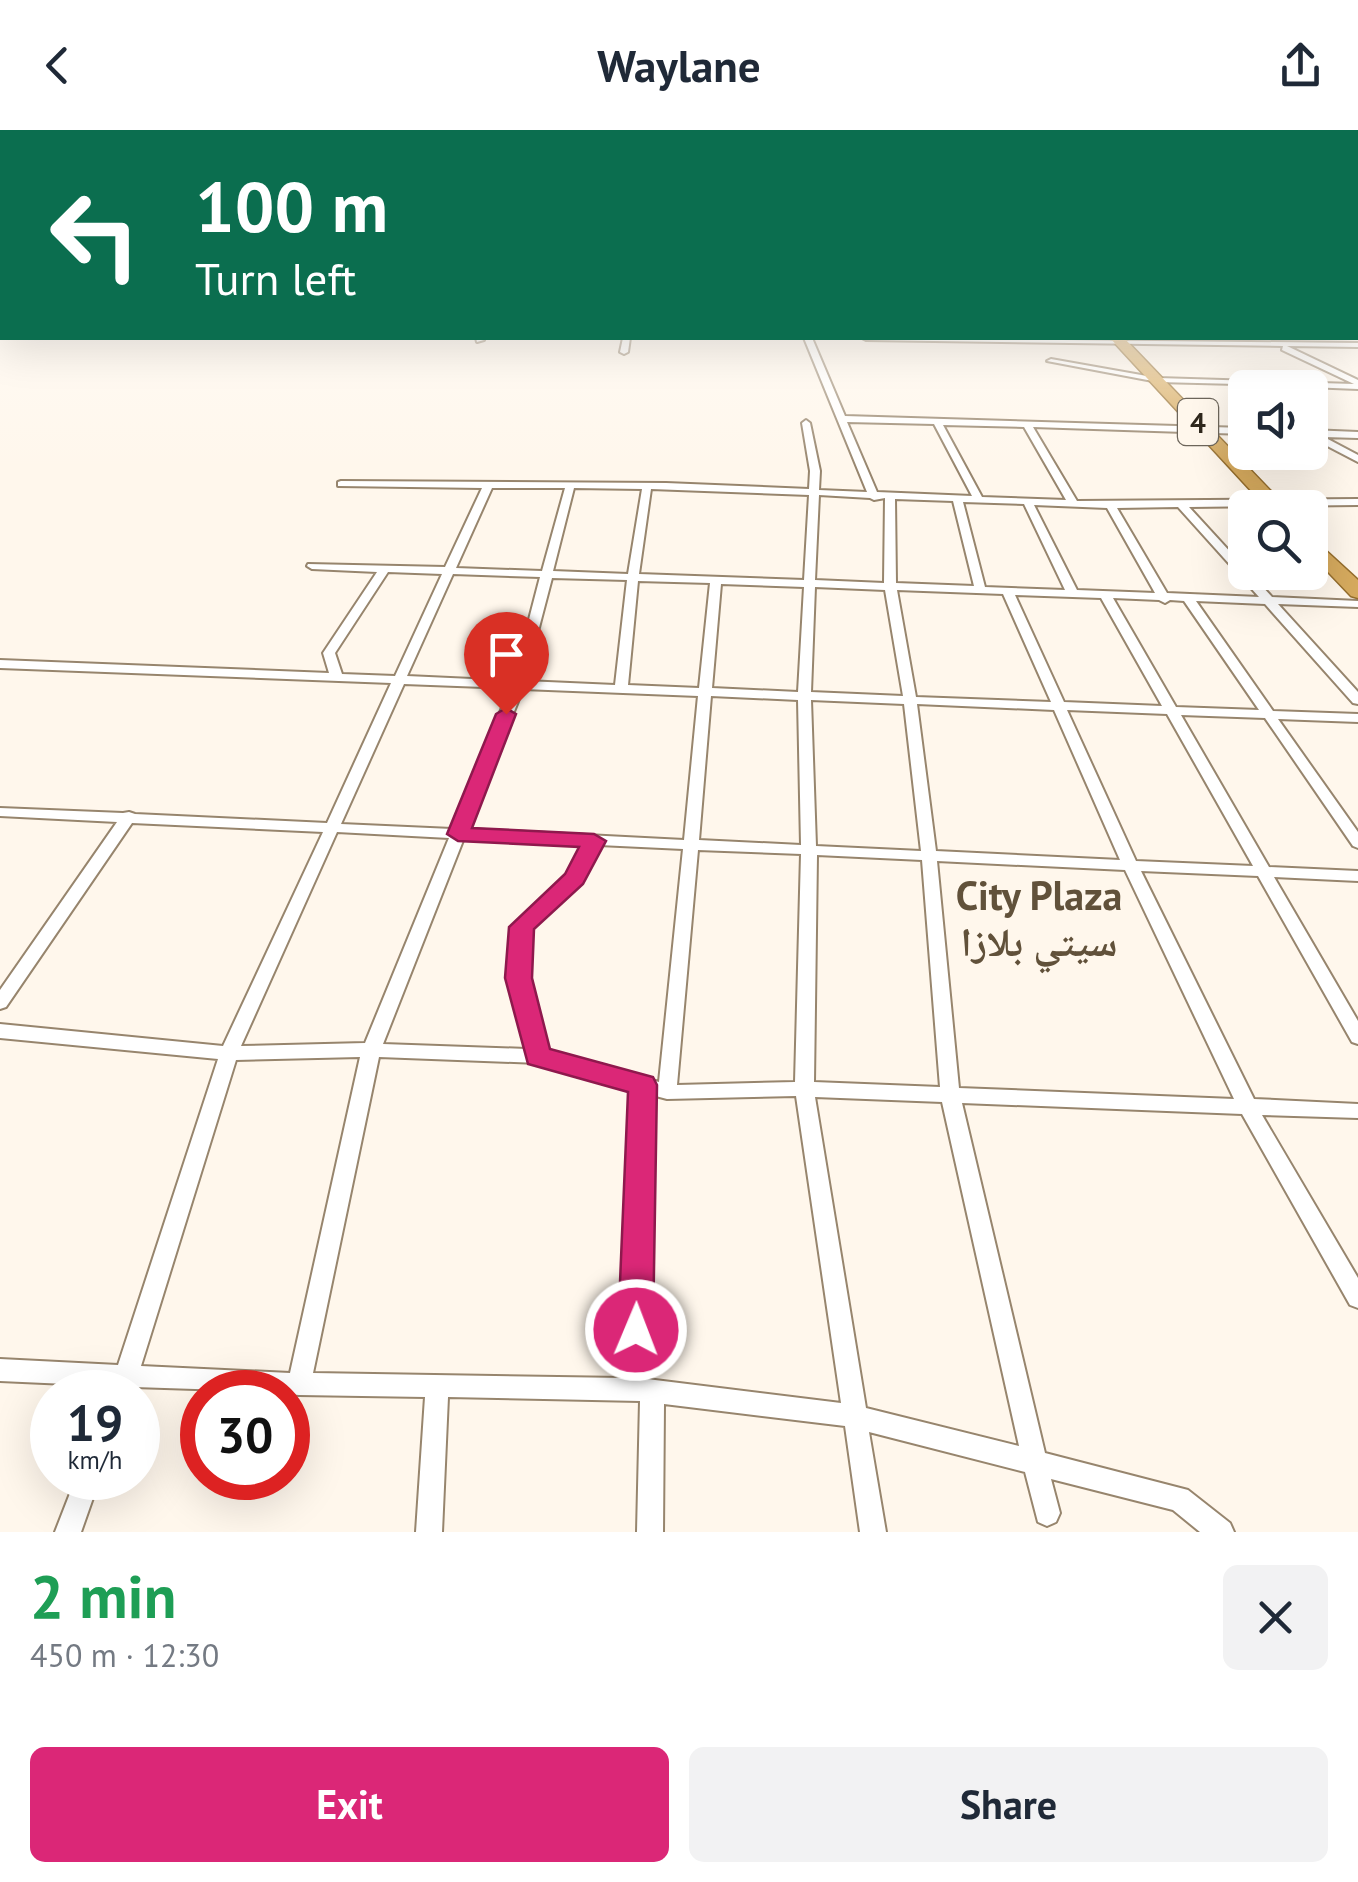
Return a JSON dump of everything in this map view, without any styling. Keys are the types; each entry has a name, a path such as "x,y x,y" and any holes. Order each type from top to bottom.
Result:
{"highway":[{"name":"4","path":"1119,340 1262,490"},
{"path":"1328,561 1358,592"}],"street":[{"path":"624,352 626,340"},
{"path":"809,340 874,497"},
{"path":"1119,340 1358,345"},
{"path":"1274,340 1358,384"},
{"path":"1051,361 1158,380 1228,382"},
{"path":"1328,384 1358,384"},
{"path":"842,418 1228,431"},
{"path":"938,422 978,500"},
{"path":"806,423 815,470 804,696 809,852 804,1090 874,1532"},
{"path":"1027,424 1073,503"},
{"path":"1328,434 1358,435"},
{"path":"1328,442 1358,459"},
{"path":"340,484 646,486 890,498 1228,506"},
{"path":"128,1370 229,1053 488,486"},
{"path":"302,1370 371,1050 518,684 570,486"},
{"path":"621,690 622,629 635,577 646,486"},
{"path":"890,498 890,585 910,700 929,855 950,1094 1047,1513"},
{"path":"957,499 980,589"},
{"path":"1027,501 1073,594"},
{"path":"1328,503 1358,502"},
{"path":"1110,504 1164,600"},
{"path":"1182,506 1358,700"},
{"path":"312,566 890,585 1190,601 1358,604"},
{"path":"337,677 329,653 384,569"},
{"path":"667,1092 716,580"},
{"path":"1007,590 1131,867 1247,1106 1358,1298"},
{"path":"1106,596 1358,1037"},
{"path":"1190,601 1358,843"},
{"path":"0,664 1358,718"},
{"path":"0,812 1358,876"},
{"path":"0,1002 129,816"},
{"path":"538,1056 518,978 521,927 574,878 594,841"},
{"path":"0,1031 229,1053 371,1050 538,1056 667,1092 950,1094 1358,1112"},
{"path":"642,1085 644,1390 650,1532"},
{"path":"0,1370 30,1373"},
{"path":"310,1384 644,1390 853,1416 1180,1499 1221,1532"},
{"path":"429,1532 437,1384"},
{"path":"68,1532 80,1500"}],"district":[{"name":"City Plaza سيتي بلازا","path":"1039,918"}],"route":[{"path":"506,714 458,834 594,841 574,878 521,927 518,978 538,1056 642,1085 636,1330"}]}
